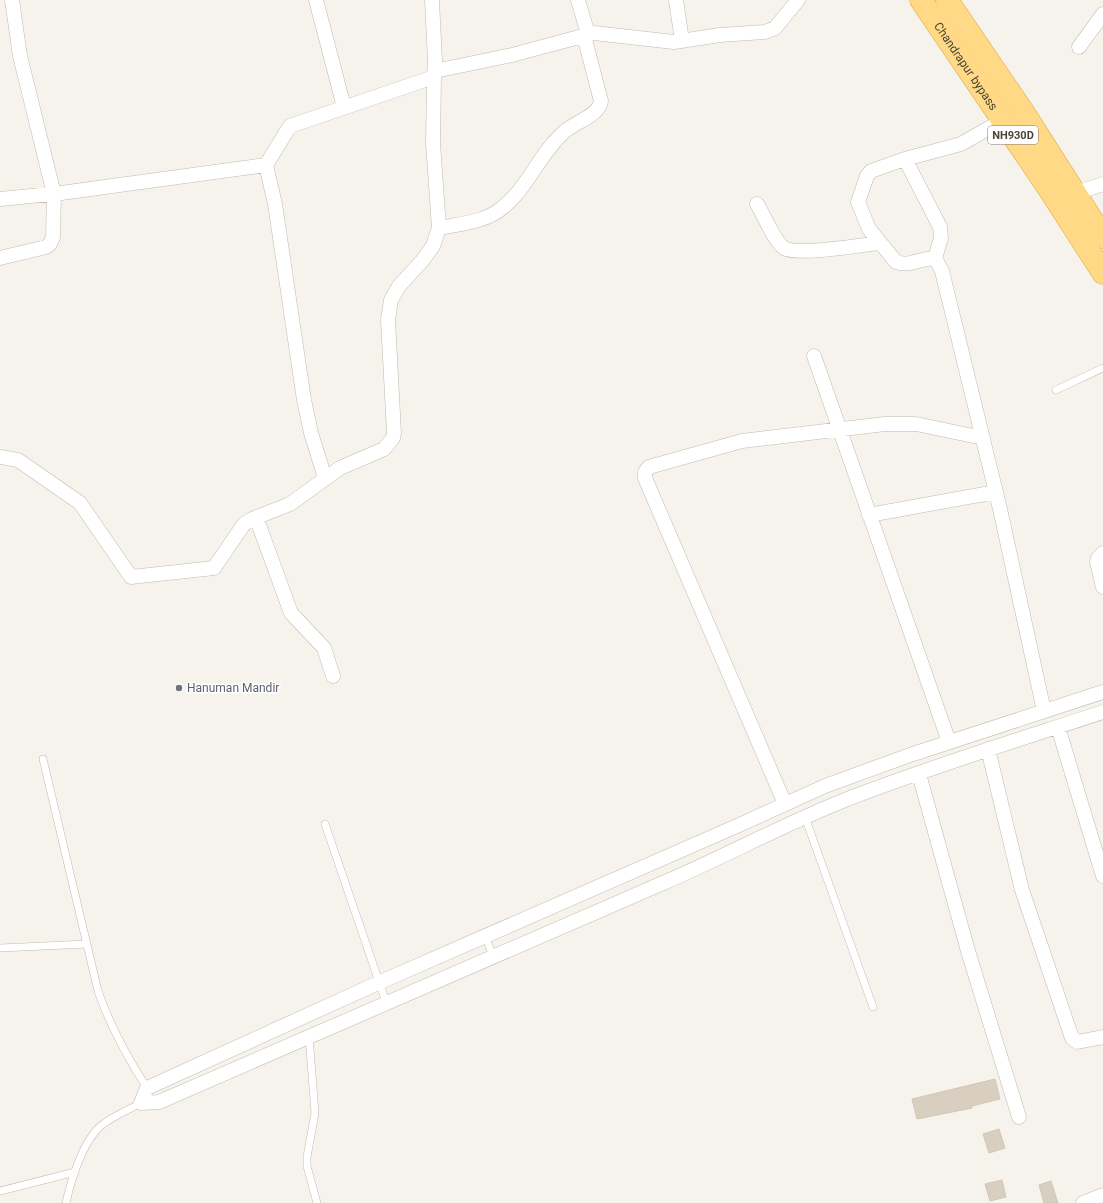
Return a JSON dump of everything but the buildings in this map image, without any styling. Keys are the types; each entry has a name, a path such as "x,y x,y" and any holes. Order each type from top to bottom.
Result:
{"highway":[{"name":"Chandrapur bypass","path":"920,0 1003,120 1103,272"},
{"name":"Chandrapur bypass","path":"947,0 1076,193 1103,237"}],"street":[{"path":"0,258 50,244 53,237 54,194 20,56 12,0"},
{"path":"316,0 344,107"},
{"path":"0,457 18,460 80,503 131,577 214,568 244,524 256,517 290,504 340,468 384,449 393,438 394,433 388,320 391,300 399,286 422,261 433,246 439,228 433,143 434,74 432,0"},
{"path":"439,228 480,219 502,209 513,198 562,133 576,122 596,113 601,108 602,101 578,0"},
{"path":"676,0 682,41"},
{"path":"325,478 311,433 304,400 274,204 266,165 290,126 434,74 586,35 600,33 669,42 770,30 796,1"},
{"path":"1079,47 1103,14"},
{"path":"935,258 903,264 896,262 879,243 868,229 859,207 859,196 867,176 871,171 905,158 961,144 1003,120"},
{"path":"905,158 940,228 941,238 935,258 942,271 996,492 1044,712"},
{"path":"0,200 266,165"},
{"path":"1076,193 1103,184"},
{"path":"758,204 778,242 785,249 803,251 879,243"},
{"path":"814,356 949,742"},
{"path":"786,804 645,478 645,472 650,467 742,441 840,431 885,424 916,424 983,438"},
{"path":"869,516 996,492"},
{"path":"256,517 291,613 324,648 333,676"},
{"path":"1103,554 1098,558 1097,562 1103,587"},
{"path":"1103,692 949,742 825,786 378,983 147,1088 141,1103 159,1102 386,1002 666,882 805,817 850,798 988,749 1103,712"},
{"path":"1058,727 1103,876"},
{"path":"988,749 1022,890 1072,1038 1077,1042 1103,1038"},
{"path":"919,774 968,951 1019,1117"},
{"path":"1083,1203 1103,1195"}],"lane":[{"path":"1056,390 1103,368"},
{"path":"43,759 98,991 126,1056 147,1088"},
{"path":"805,817 873,1007"},
{"path":"325,824 378,983 386,1002"},
{"path":"485,936 493,956"},
{"path":"0,948 87,944"},
{"path":"309,1036 315,1113 309,1143 307,1166 317,1203"},
{"path":"66,1203 70,1184 87,1144 102,1124 141,1103"},
{"path":"0,1191 75,1172"}],"place":[{"name":"Hanuman Mandir","path":"179,688"}]}
